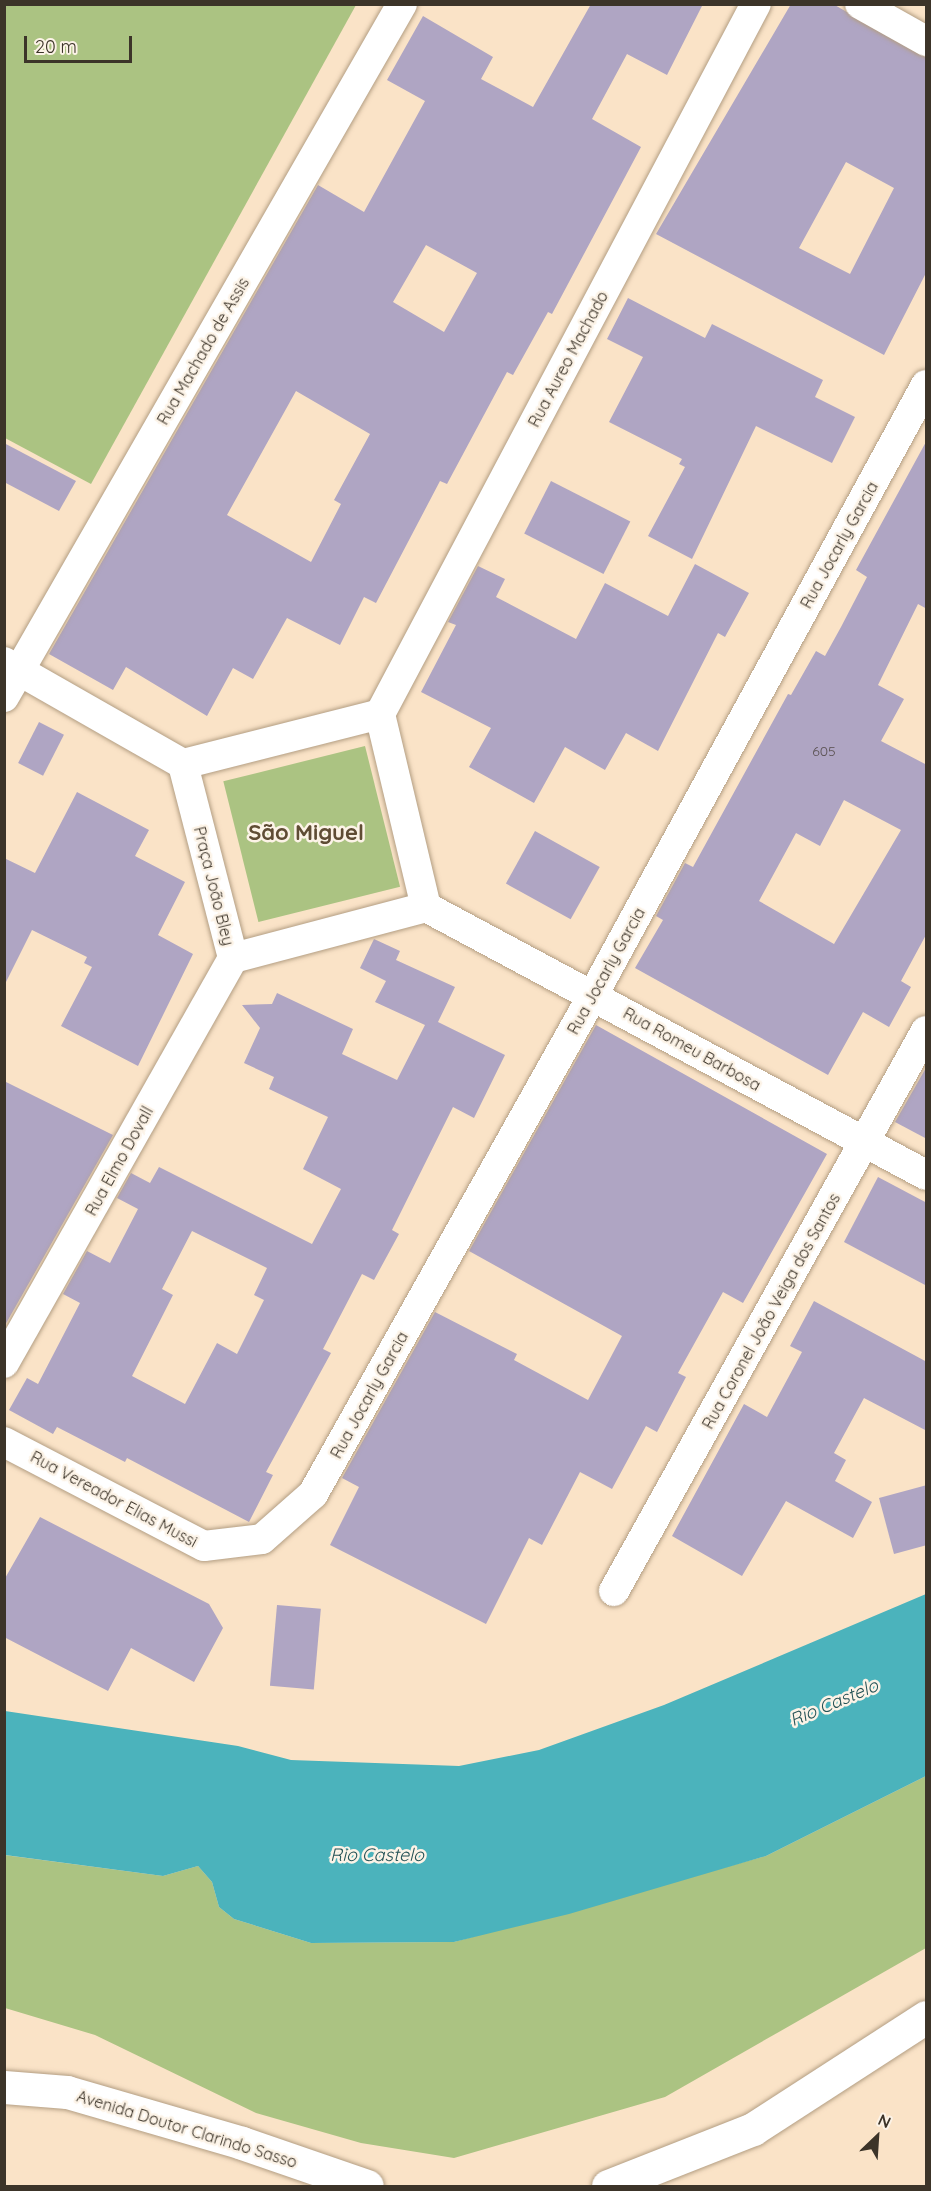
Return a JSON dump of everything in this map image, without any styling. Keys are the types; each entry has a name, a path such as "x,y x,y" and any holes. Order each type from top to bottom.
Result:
{"main road":[{"path":"608,2187 753,2129 927,2017"},
{"name":"Avenida Doutor Clarindo Sasso","path":"4,2087 67,2092 242,2143 367,2187"}],"street":[{"name":"Rua Machado de Assis","path":"4,697 12,666 402,4"},
{"name":"Rua Aureo Machado","path":"380,714 756,4"},
{"path":"860,4 927,41"},
{"name":"Rua Jocarly Garcia","path":"262,1539 313,1494 593,995 927,385"},
{"path":"12,666 183,764 380,714 426,907"},
{"name":"Praça João Bley","path":"183,764 232,958 426,907"},
{"name":"Rua Romeu Barbosa","path":"426,907 927,1175"},
{"name":"Rua Elmo Dovall","path":"4,1363 232,958"},
{"name":"Rua Coronel João Veiga dos Santos","path":"614,1592 927,1031"},
{"name":"Rua Vereador Elias Mussi","path":"4,1442 204,1546 262,1539"}],"green space":[{"path":"4,5 356,5 91,484 5,438"},
{"path":"365,746 400,887 258,922 223,781"},
{"path":"926,1776 926,1948 665,2097 454,2158 361,2143 256,2113 95,2035 5,2008 4,1855 163,1876 198,1866 212,1882 219,1907 234,1919 311,1943 454,1942 766,1856"}],"water":[{"name":"Rio Castelo","path":"926,1594 926,1776 766,1856 569,1914 454,1942 311,1943 234,1919 219,1907 212,1882 198,1866 163,1876 5,1855 5,1711 238,1746 291,1760 459,1766 539,1750 664,1705"}],"building":[{"path":"591,4 703,4 667,75 627,54 592,119 641,147 552,314 548,312 513,375 507,372 447,484 440,481 376,603 364,597 340,645 287,618 253,679 233,668 207,716 126,667 113,690 49,654 318,185 364,212 425,101 387,80 423,16 493,57 481,79 533,107","holes":["426,245 477,273 444,332 393,302","296,391 370,434 334,500 341,504 311,562 227,515"]},
{"path":"791,4 833,4 927,58 927,271 884,355 656,234","holes":["846,162 894,188 850,274 799,248"]},
{"path":"628,298 705,338 712,324 823,380 815,397 855,417 832,463 756,426 692,559 648,536 685,467 679,464 682,459 609,422 643,357 607,339"},
{"path":"927,440 927,609 918,604 878,685 904,699 881,741 927,765 927,933 901,981 911,987 889,1027 863,1012 828,1075 635,968 663,920 656,916 685,863 693,867 788,694 791,695 816,651 825,656 867,577 856,570","holes":["844,800 901,830 834,944 759,901 796,833 820,846"]},
{"path":"4,443 76,481 59,511 4,482"},
{"path":"551,481 630,521 604,574 524,534"},
{"path":"695,564 749,593 725,637 718,633 658,751 626,733 605,770 565,747 534,803 469,767 491,728 421,692 456,625 448,622 478,566 505,579 496,597 576,639 605,583 668,616"},
{"path":"39,722 64,735 43,776 18,763"},
{"path":"77,792 149,830 135,856 185,882 158,935 193,954 138,1066 61,1026 92,967 84,963 87,957 32,930 4,986 4,858 35,873"},
{"path":"535,831 600,867 571,919 506,883"},
{"path":"374,939 400,951 396,960 455,987 438,1022 505,1055 474,1118 453,1107 392,1230 399,1234 374,1280 362,1274 323,1349 331,1353 266,1472 273,1475 249,1522 127,1458 125,1462 57,1427 53,1434 9,1410 27,1378 38,1384 80,1303 63,1294 87,1251 110,1263 138,1209 117,1198 131,1173 150,1183 159,1167 312,1244 341,1189 303,1169 328,1117 269,1089 274,1077 244,1063 260,1028 242,1005 272,1004 277,993 353,1029 342,1054 397,1080 425,1025 375,1002 386,981 360,968","holes":["192,1231 267,1268 254,1295 264,1300 237,1354 217,1343 185,1404 132,1376 173,1295 162,1289"]},
{"path":"596,1025 827,1154 743,1303 723,1292 678,1373 686,1377 657,1432 646,1426 612,1489 580,1472 542,1545 529,1538 486,1624 330,1545 359,1487 342,1478 435,1312 517,1354 514,1360 588,1400 622,1336 469,1251"},
{"path":"927,1066 927,1139 895,1122"},
{"path":"4,1081 113,1135 4,1327"},
{"path":"878,1177 927,1203 927,1286 844,1242"},
{"path":"814,1301 927,1362 927,1431 864,1398 834,1453 846,1460 835,1481 872,1502 853,1538 786,1501 742,1576 672,1536 744,1404 767,1417 802,1352 790,1346"},
{"path":"927,1485 927,1545 894,1554 879,1498"},
{"path":"40,1517 209,1604 223,1628 194,1682 131,1648 108,1691 4,1637 4,1580"},
{"path":"277,1605 321,1609 314,1690 270,1686"}],"district":[{"name":"São Miguel","path":"306,833"}]}
